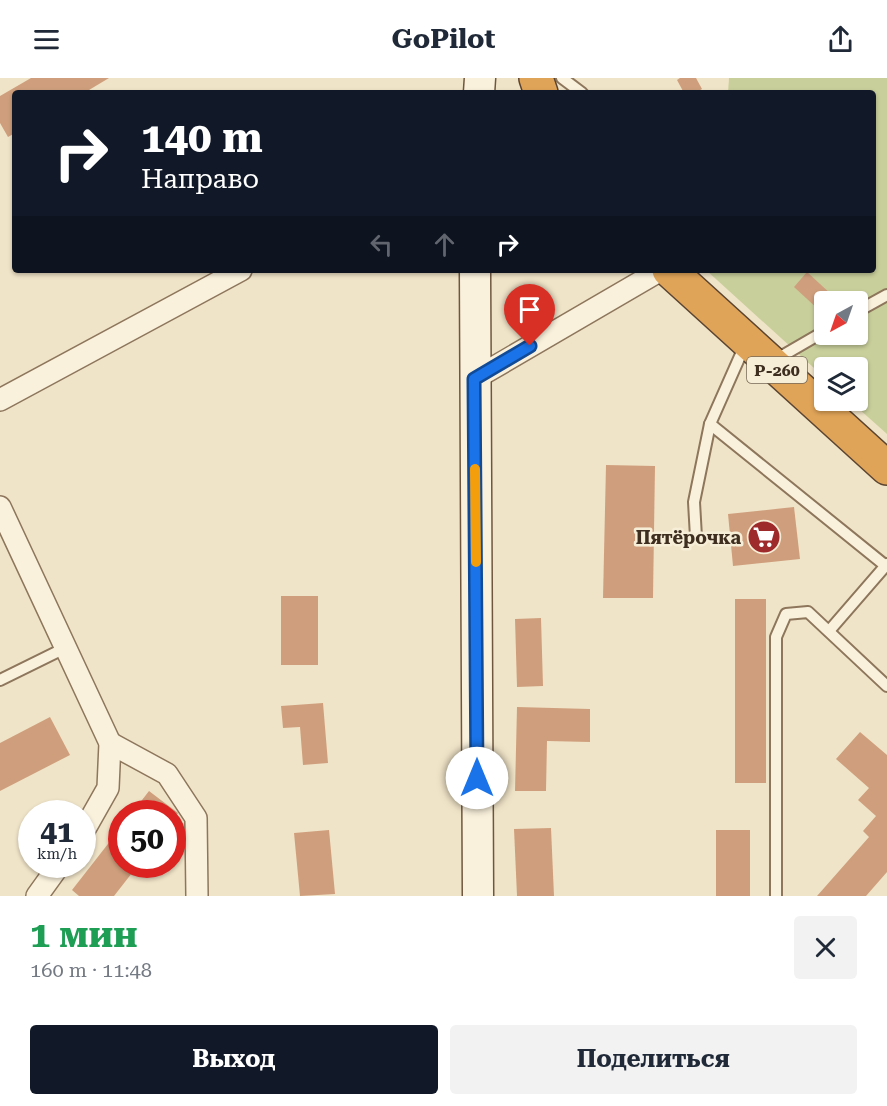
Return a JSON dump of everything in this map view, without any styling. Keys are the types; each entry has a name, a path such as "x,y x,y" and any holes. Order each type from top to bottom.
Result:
{"highway":[{"name":"Р-260","path":"672,273 887,468"}],"main road":[{"path":"475,273 478,896"}],"street":[{"path":"0,400 235,273"},
{"path":"474,379 656,273"},
{"path":"0,507 110,743 108,788 96,809"},
{"path":"110,743 167,774 196,818 197,896"},
{"path":"37,896 50,878"}],"lane":[{"path":"562,78 578,90"},
{"path":"868,305 887,295"},
{"path":"696,537 694,502 710,424 758,353 814,335"},
{"path":"710,424 886,565 829,631"},
{"path":"776,896 776,637 786,614 808,612 887,686"},
{"path":"0,680 65,648"}],"green space":[{"path":"729,78 887,78 887,434 861,411 868,411 868,357 814,357 814,368 709,273 876,273 876,90 728,90"}],"building":[{"path":"31,78 109,78 89,90 12,90 12,135 8,137 0,123 0,96"},
{"path":"696,78 702,89 682,90 677,80"},
{"path":"806,273 828,291 814,291 814,305 794,287"},
{"path":"606,465 655,466 653,598 603,598"},
{"name":"Пятёрочка","path":"794,507 800,559 733,566 728,514"},
{"path":"281,596 318,596 318,665 281,665"},
{"path":"735,599 766,599 766,783 735,783"},
{"path":"541,618 543,686 517,687 515,619"},
{"path":"323,703 328,763 303,765 300,727 283,728 281,706"},
{"path":"517,707 590,709 590,742 547,741 546,791 515,791"},
{"path":"50,717 70,755 0,791 0,743"},
{"path":"860,732 887,755 887,872 866,896 817,896 869,837 863,831 876,816 858,800 869,788 836,759"},
{"path":"149,791 161,800 142,800"},
{"path":"551,828 554,896 517,896 514,829"},
{"path":"329,830 335,894 300,896 294,833"},
{"path":"716,830 750,830 750,896 716,896"},
{"path":"108,844 108,878 128,878 114,896 79,896 72,890 81,878 96,878 96,859"}],"slow traffic":[{"path":"475,469 476,562"}],"place":[{"name":"Пятёрочка","path":"764,537"}],"route":[{"path":"477,778 474,379 530,346"}]}
